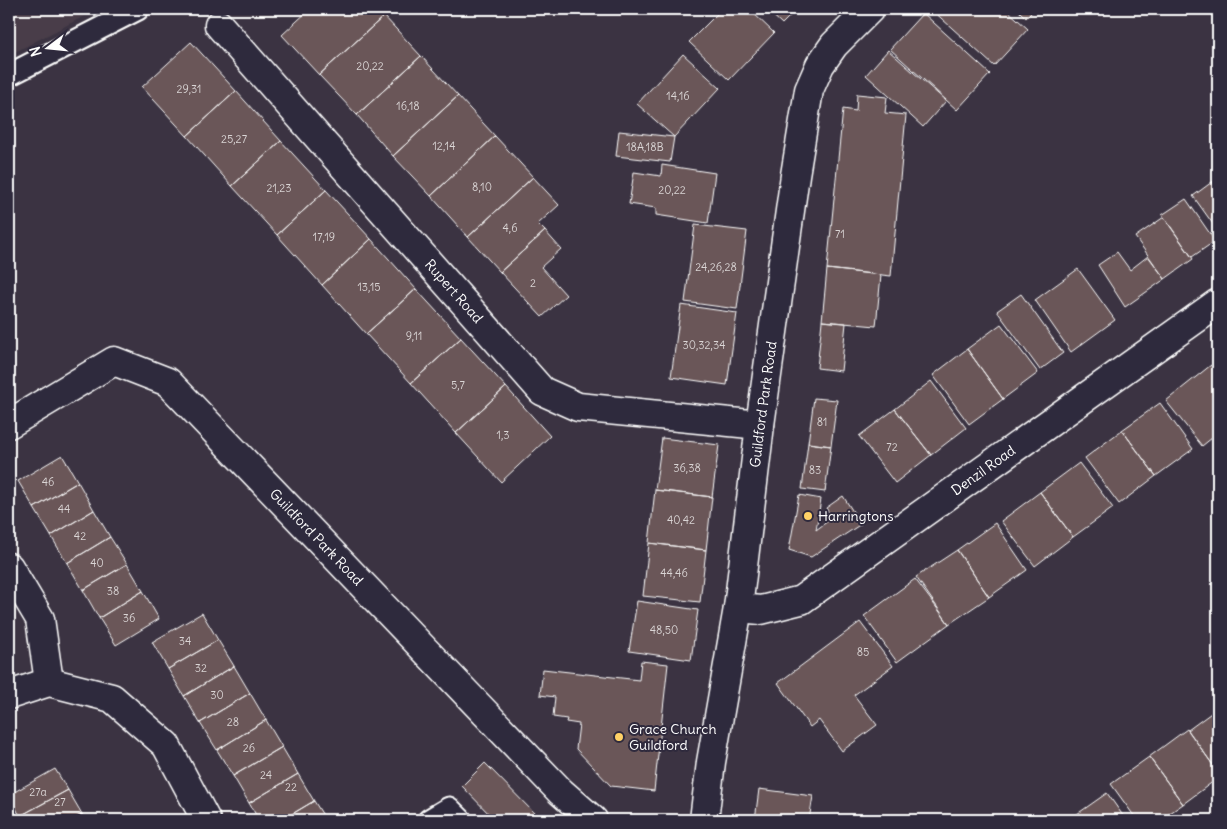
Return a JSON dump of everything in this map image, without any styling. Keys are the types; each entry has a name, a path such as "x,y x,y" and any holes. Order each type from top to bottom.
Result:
{"street":[{"name":"Guildford Park Road","path":"704,820 711,762 738,608 760,425 795,175 809,90 820,65 834,45 870,9"},
{"name":"Rupert Road","path":"218,25 542,391 578,408 760,425"},
{"name":"Denzil Road","path":"738,608 760,610 801,600 1218,303"},
{"name":"Guildford Park Road","path":"9,424 114,361 168,382 561,792 593,820"},
{"path":"9,567 40,619 49,682"},
{"path":"9,695 49,682 112,698 166,745 206,820"}],"lane":[{"path":"9,75 138,9"},
{"path":"429,820 449,808 461,820"}],"shaded area":[{"path":"9,9 98,9 9,55"}],"building":[{"path":"310,9 378,9 384,16 319,75 282,35"},
{"path":"722,9 749,9 774,33 729,80 689,42"},
{"path":"766,9 797,9 782,24"},
{"path":"931,9 1006,9 1028,29 994,66"},
{"path":"1017,9 1035,9 1026,18"},
{"path":"923,13 990,74 957,110 890,49"},
{"path":"384,16 421,56 357,115 319,75"},
{"path":"191,42 236,91 187,136 142,87"},
{"path":"888,50 946,101 923,127 866,75"},
{"path":"683,54 720,88 674,137 637,104"},
{"path":"421,56 458,96 393,156 357,115"},
{"path":"236,91 281,141 232,186 187,136"},
{"path":"857,94 887,97 885,113 906,115 891,276 827,269 843,109 856,111"},
{"path":"458,96 495,136 431,196 393,156"},
{"path":"619,131 674,137 670,162 616,156"},
{"path":"495,136 533,177 468,237 431,196"},
{"path":"281,141 326,190 277,235 232,186"},
{"path":"662,165 715,173 708,223 656,215 656,208 629,204 634,172 661,176"},
{"path":"533,177 559,205 538,224 545,231 500,272 468,237"},
{"path":"1218,177 1218,190 1212,182"},
{"path":"1212,182 1218,190 1218,231 1193,196"},
{"path":"326,190 371,239 322,285 277,235"},
{"path":"1186,199 1215,241 1192,257 1162,215"},
{"path":"1164,217 1193,259 1165,279 1135,237"},
{"path":"695,225 747,231 737,309 685,302"},
{"path":"545,231 561,249 541,267 566,295 542,317 500,272"},
{"path":"371,239 416,289 366,334 322,285"},
{"path":"1117,252 1130,270 1148,256 1165,279 1125,307 1098,265"},
{"path":"827,269 881,275 876,326 822,321"},
{"path":"1078,269 1115,320 1071,352 1035,300"},
{"path":"416,289 461,338 411,383 366,334"},
{"path":"1021,294 1063,353 1040,370 997,311"},
{"path":"681,305 737,313 727,385 671,377"},
{"path":"822,321 846,323 841,371 817,368"},
{"path":"1001,324 1038,373 1003,399 967,349"},
{"path":"461,338 506,387 456,433 411,383"},
{"path":"967,349 1003,399 969,424 933,375"},
{"path":"1211,365 1218,374 1218,433 1202,446 1166,401"},
{"path":"931,381 966,428 931,455 895,409"},
{"path":"506,387 550,436 501,482 456,433"},
{"path":"814,398 837,400 831,446 808,443"},
{"path":"1160,403 1193,449 1156,476 1122,430"},
{"path":"895,409 931,455 895,483 859,436"},
{"path":"1122,430 1156,476 1119,504 1085,458"},
{"path":"662,438 719,445 712,497 655,490"},
{"path":"808,443 831,446 825,492 802,489"},
{"path":"62,455 78,482 34,508 18,481"},
{"path":"1079,463 1113,508 1073,537 1040,492"},
{"path":"78,482 94,510 51,536 34,508"},
{"path":"655,490 712,497 706,550 649,543"},
{"path":"1040,492 1073,537 1035,566 1001,521"},
{"path":"799,495 821,499 816,530 832,518 826,508 843,496 861,524 811,557 789,550"},
{"path":"94,510 110,537 67,563 51,536"},
{"path":"995,523 1027,570 989,597 957,550"},
{"path":"110,537 127,564 83,590 67,563"},
{"path":"649,543 706,550 700,602 643,596"},
{"path":"957,550 989,597 949,624 916,577"},
{"path":"127,564 143,591 99,618 83,590"},
{"path":"915,579 949,624 897,662 864,616"},
{"path":"143,591 159,619 116,645 99,618"},
{"path":"637,601 698,610 691,660 629,651"},
{"path":"202,613 218,640 168,669 152,642"},
{"path":"860,622 893,666 854,695 877,725 842,751 819,720 810,727 778,683"},
{"path":"218,640 234,666 184,696 168,669"},
{"name":"Grace Church Guildford","path":"641,661 668,664 654,791 611,786 576,749 579,724 566,722 567,719 553,717 555,697 540,695 543,669 639,680"},
{"path":"234,666 250,693 200,723 184,696"},
{"path":"250,693 266,720 217,750 200,723"},
{"path":"1218,708 1218,772 1188,730"},
{"path":"266,720 282,747 233,776 217,750"},
{"path":"1187,729 1218,772 1218,778 1183,804 1149,757"},
{"path":"282,747 298,774 249,803 233,776"},
{"path":"1149,757 1183,804 1160,820 1137,820 1111,784"},
{"path":"485,763 541,820 495,820 462,786"},
{"path":"55,769 68,790 20,816 9,795"},
{"path":"298,774 314,801 282,820 259,820 249,803"},
{"path":"759,789 813,796 809,820 755,820"},
{"path":"68,790 82,814 72,820 23,820 20,816"},
{"path":"1107,793 1126,820 1070,819"},
{"path":"314,801 326,820 282,820"},
{"path":"82,814 86,820 72,820"}],"place":[{"name":"Harringtons","path":"808,516"},
{"name":"Grace Church Guildford","path":"619,737"}]}
